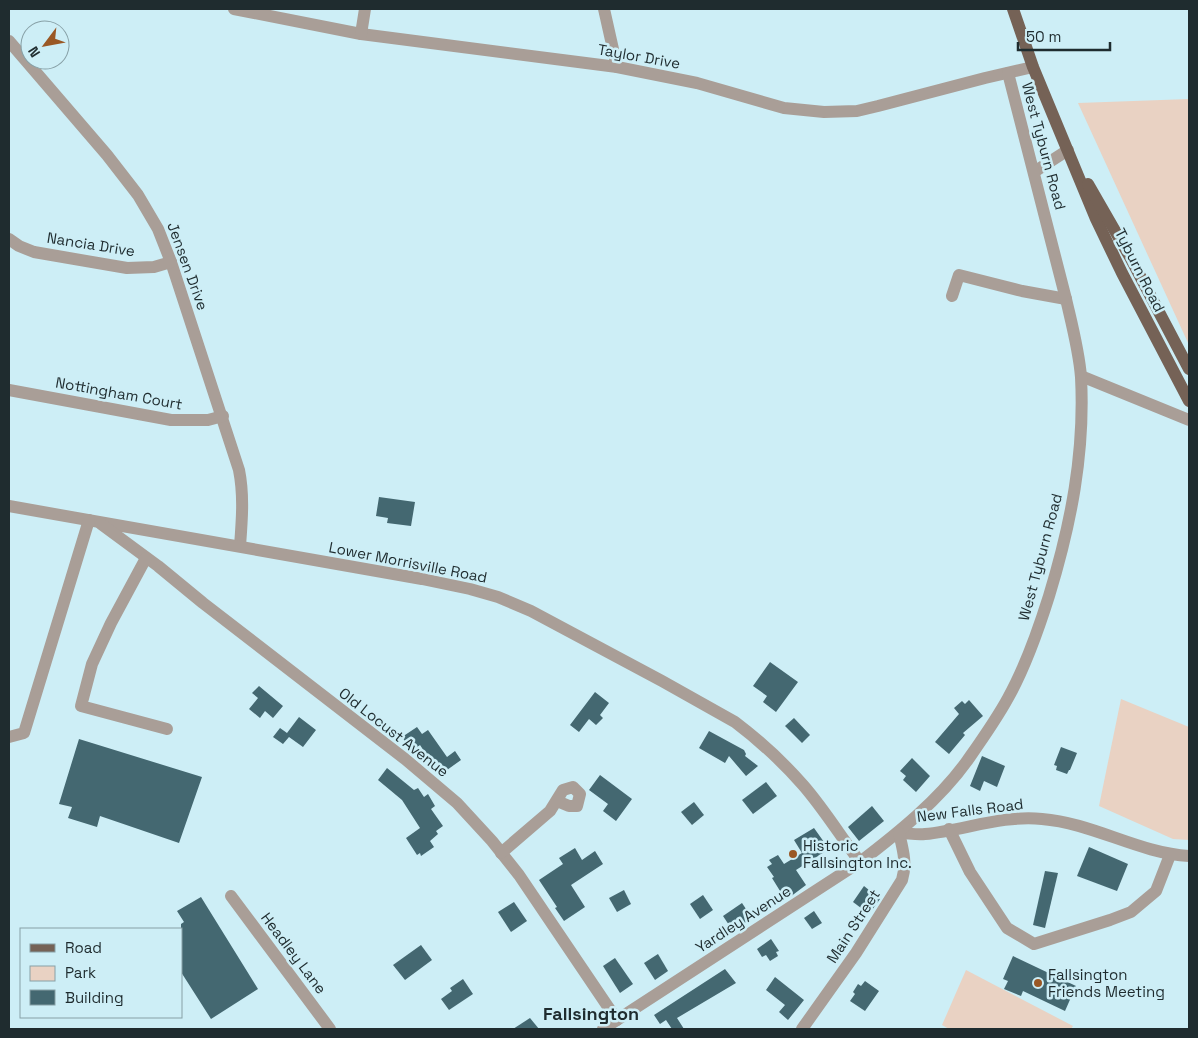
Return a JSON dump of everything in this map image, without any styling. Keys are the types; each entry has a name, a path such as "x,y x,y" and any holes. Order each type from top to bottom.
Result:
{"main road":[{"name":"Tyburn Road","path":"1013,9 1033,67 1096,220 1189,401"},
{"name":"Tyburn Road","path":"1068,150 1130,257 1189,369"}],"street":[{"name":"Taylor Drive","path":"234,9 361,34 617,67 697,83 784,108 824,112 857,111 1033,67"},
{"path":"361,34 365,9"},
{"path":"604,9 617,67"},
{"name":"Jensen Drive","path":"9,41 107,155 138,195 158,229 223,416 239,470 242,485 240,546"},
{"name":"West Tyburn Road","path":"899,833 932,801 966,763 1008,698 1037,635 1068,526 1077,478 1080,449 1081,376 1074,332 1008,73"},
{"path":"1034,172 1068,150"},
{"name":"Nancia Drive","path":"9,239 19,246 34,252 102,264 140,269 171,262"},
{"path":"952,296 959,276 1066,299"},
{"path":"1081,376 1189,420"},
{"name":"Nottingham Court","path":"9,390 171,420 208,420 223,416"},
{"name":"Lower Morrisville Road","path":"9,506 240,546 470,589 498,597 550,621 735,722 760,741 804,786 860,862"},
{"path":"9,737 24,733 93,521"},
{"name":"Old Locust Avenue","path":"93,521 146,558 405,759 457,803 519,875 617,1020"},
{"path":"146,558 111,623 92,664 82,706 167,729"},
{"path":"501,853 550,811 557,802"},
{"name":"New Falls Road","path":"899,833 924,834 1024,817 1063,820 1149,849 1189,856"},
{"path":"949,830 970,872 1007,928 1034,944 1130,912 1156,891 1170,854"},
{"name":"Yardley Avenue","path":"603,1029 860,862 899,833"},
{"name":"Main Street","path":"802,1029 866,938 902,880 905,871 905,860 899,833"},
{"name":"Headley Lane","path":"231,896 330,1029"}],"green space":[{"path":"1189,99 1189,345 1078,103"},
{"path":"1121,699 1189,727 1189,840 1173,839 1099,806"},
{"path":"966,970 1073,1026 1071,1029 949,1029 942,1025"}],"building":[{"path":"379,497 415,502 411,526 387,523 388,518 376,516"},
{"path":"770,662 798,682 776,712 763,702 767,696 753,686"},
{"path":"259,686 283,706 273,718 265,711 260,718 249,709 258,698 252,693"},
{"path":"595,692 609,703 600,715 603,718 596,725 589,719 579,732 570,725"},
{"path":"969,700 983,716 963,733 965,735 949,754 935,742 959,714 954,708 962,701 965,704"},
{"path":"299,717 316,730 303,747 289,737 283,744 273,737 280,728 287,733"},
{"path":"794,718 810,735 802,743 785,726"},
{"path":"417,727 422,734 428,730 447,757 455,751 461,760 440,775 420,745 412,751 402,737"},
{"path":"709,731 744,750 745,756 758,766 746,776 729,756 725,763 699,748"},
{"path":"79,739 202,777 179,843 100,816 97,827 68,818 72,807 59,804"},
{"path":"1061,747 1077,753 1067,774 1056,770 1057,766 1054,765"},
{"path":"982,756 1005,766 997,787 984,781 980,791 970,786"},
{"path":"912,758 930,776 916,792 903,780 906,776 900,771"},
{"path":"387,768 414,790 418,788 424,797 428,794 435,806 431,809 443,826 436,831 438,834 430,841 434,847 421,856 420,853 417,855 406,838 420,828 402,800 378,780"},
{"path":"600,775 632,799 616,821 603,811 608,804 589,790"},
{"path":"766,782 777,796 753,814 742,800"},
{"path":"694,802 704,815 692,825 681,812"},
{"path":"872,806 884,821 859,841 848,827"},
{"path":"814,828 829,849 796,870 806,885 785,899 767,867 772,864 769,860 778,855 784,864 802,853 794,840"},
{"path":"1089,847 1128,864 1117,891 1077,876"},
{"path":"575,848 582,860 595,851 603,864 571,885 585,907 564,921 539,880 563,864 559,858"},
{"path":"1045,871 1058,873 1045,928 1033,925"},
{"path":"864,886 880,899 869,914 853,902"},
{"path":"624,890 631,904 617,912 609,898"},
{"path":"703,895 713,910 700,919 690,904"},
{"path":"201,897 258,989 211,1019 182,974 181,924 184,922 177,911"},
{"path":"514,902 527,921 511,932 498,912"},
{"path":"742,903 752,918 733,931 723,916"},
{"path":"814,911 822,923 812,929 804,918"},
{"path":"771,939 779,951 776,952 778,956 770,961 766,955 762,957 757,949"},
{"path":"421,945 432,960 405,980 393,965"},
{"path":"658,954 668,971 655,980 644,963"},
{"name":"Fallsington Friends Meeting","path":"1013,956 1076,986 1065,1011 1023,991 1021,996 1004,989 1008,981 1003,979"},
{"path":"615,958 633,984 620,993 603,966"},
{"path":"725,969 736,983 677,1018 684,1029 672,1029 666,1020 660,1024 654,1015"},
{"path":"775,977 804,1000 788,1020 779,1012 785,1005 766,990"},
{"path":"463,979 473,994 449,1010 441,999 452,991 450,988"},
{"path":"865,981 879,991 865,1011 850,1001 855,994 853,992 858,984 861,986"},
{"path":"530,1018 539,1029 513,1029"}],"place":[{"name":"Historic Fallsington Inc.","path":"793,854"},
{"name":"Fallsington Friends Meeting","path":"1038,983"}],"district":[{"name":"Fallsington","path":"591,1013"}]}
